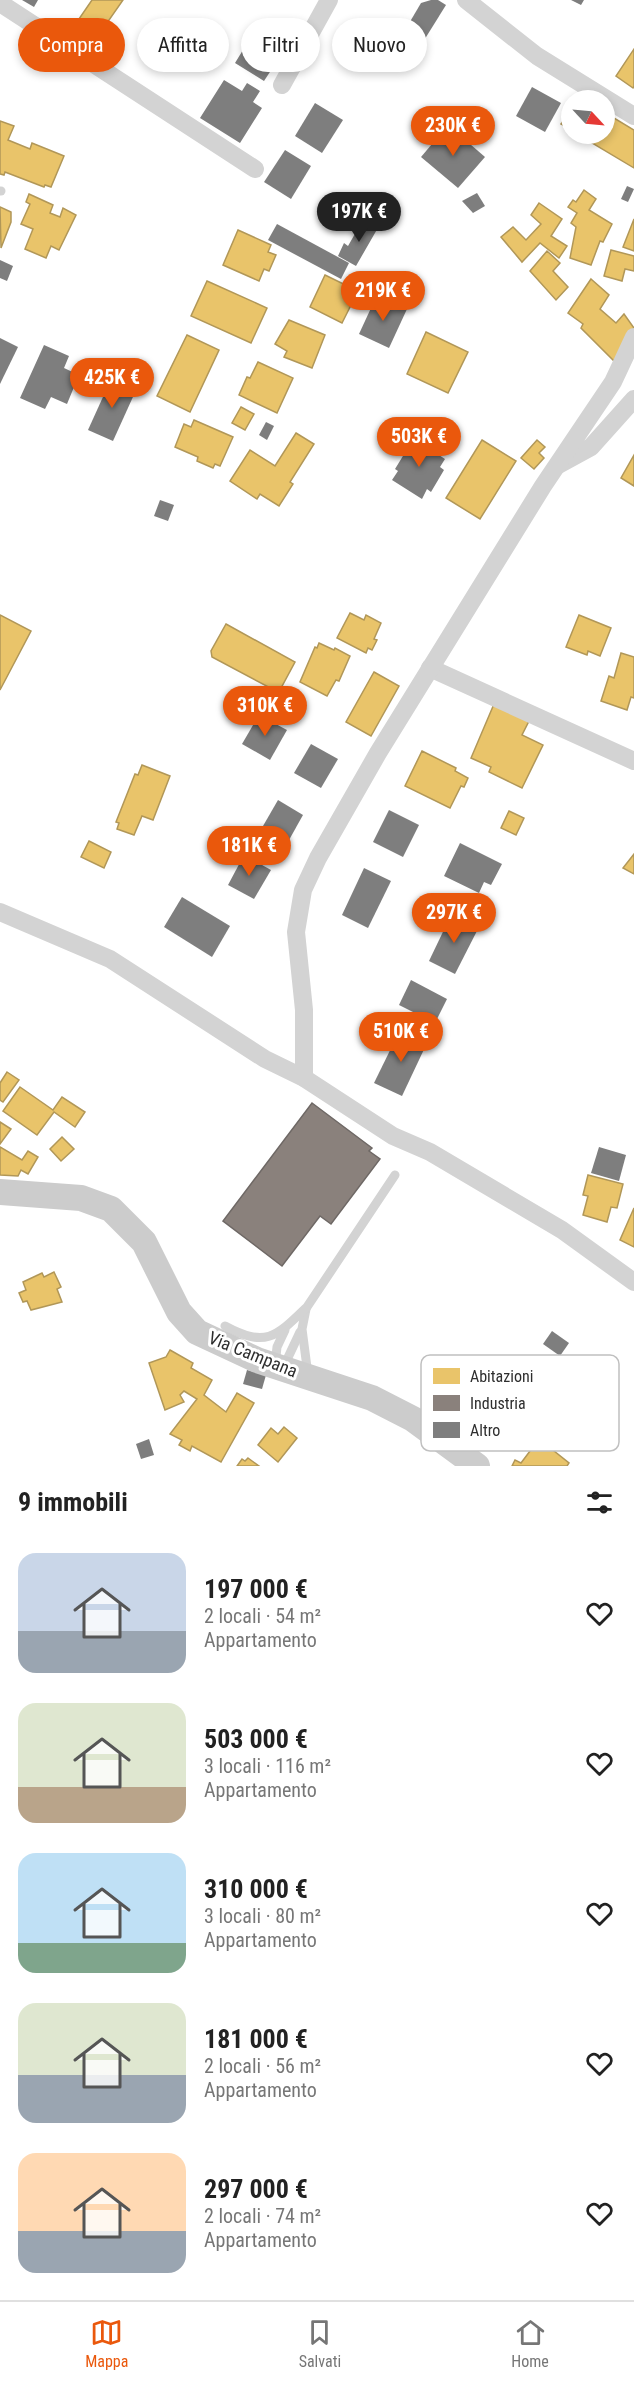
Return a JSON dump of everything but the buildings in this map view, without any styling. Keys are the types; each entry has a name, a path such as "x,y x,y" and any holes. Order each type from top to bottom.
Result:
{"main road":[{"name":"Via Campana","path":"0,1192 81,1198 111,1209 144,1242 179,1312 197,1332 218,1343 279,1367 360,1393 402,1414 421,1427"},
{"name":"Via Campana","path":"455,1451 477,1466"}],"street":[{"path":"282,85 329,0"},
{"path":"466,0 537,56 634,116"},
{"path":"0,3 255,169"},
{"path":"304,1078 304,1010 296,932 303,890 318,858 430,668 556,466 613,382 634,337"},
{"path":"556,466 591,447 634,399"},
{"path":"430,668 634,761"},
{"path":"0,912 110,959 265,1059 304,1078 393,1136 430,1152 562,1230 634,1282"}],"lane":[{"path":"225,1326 258,1339 274,1336 288,1325 307,1306 395,1175"},
{"path":"279,1367 302,1329 307,1306"},
{"path":"279,1367 277,1347 288,1325"},
{"path":"302,1329 309,1376"}]}
